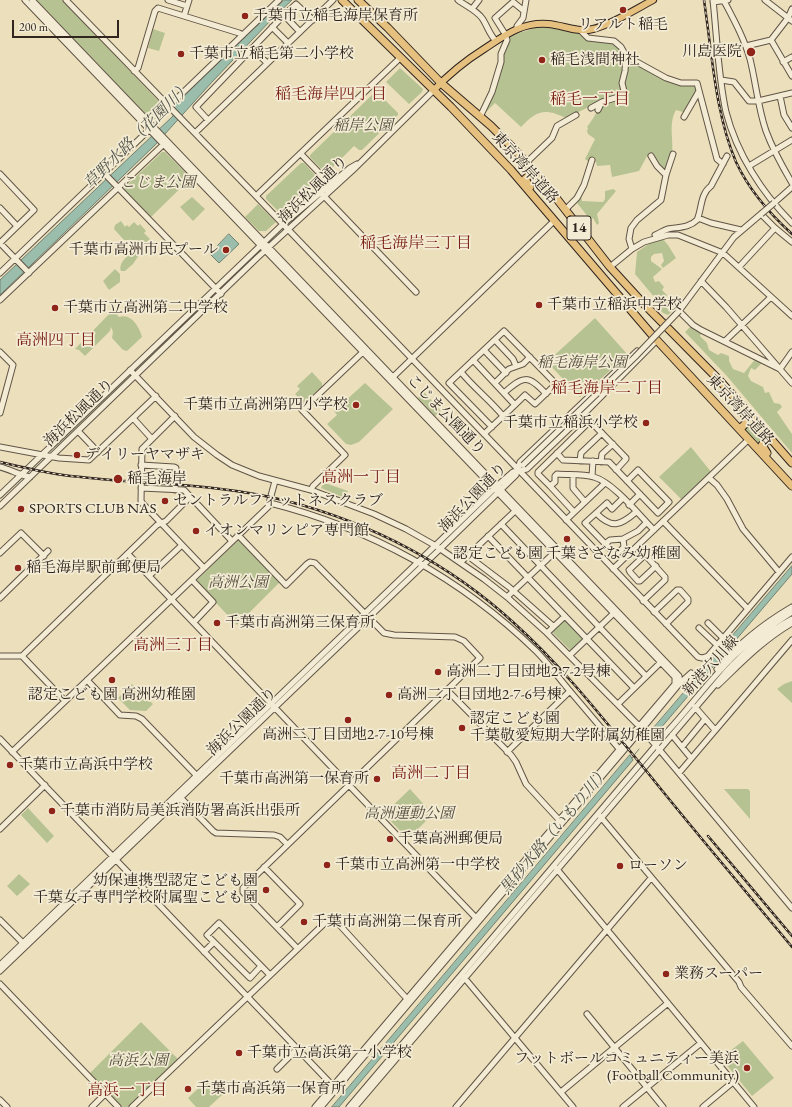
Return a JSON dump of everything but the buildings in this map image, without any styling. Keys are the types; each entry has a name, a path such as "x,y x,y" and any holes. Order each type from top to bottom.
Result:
{"highway":[{"name":"東京湾岸道路","path":"342,0 463,119 541,206 655,338 792,486"},
{"name":"東京湾岸道路","path":"358,0 388,28 441,83 480,117 527,162 610,267 735,398 792,463"},
{"path":"402,44 432,81 434,90"},
{"path":"441,83 440,89 454,104 463,119"},
{"path":"534,171 526,177 525,180 541,206"},
{"path":"735,398 748,419 748,422 740,429"},
{"path":"770,437 762,445 778,470"}],"main road":[{"path":"434,90 451,72 505,34 516,29 548,24 580,30 590,30 607,24 653,0"}],"street":[{"path":"25,0 151,128"},
{"path":"32,0 151,128"},
{"path":"66,0 283,224 643,601 700,658 706,657 717,645 792,557"},
{"path":"168,0 188,6"},
{"path":"184,16 189,0"},
{"path":"194,133 333,0"},
{"path":"458,0 472,9 482,19 491,37 496,41"},
{"path":"472,9 479,0"},
{"path":"516,29 523,18 526,0"},
{"path":"792,183 774,151 766,130 758,101 750,60 739,29 726,0 713,1 721,80 726,110 736,142 759,183 792,223"},
{"path":"765,0 790,20"},
{"path":"170,108 275,1"},
{"path":"480,117 492,92 501,62 501,54 507,40 495,18 513,2 524,11"},
{"path":"208,120 196,107 284,15 296,4 312,20"},
{"path":"134,71 138,68 155,11 158,8 240,32 243,35"},
{"path":"746,46 771,40 790,20 792,9"},
{"path":"284,15 300,32"},
{"path":"272,27 288,43"},
{"path":"580,30 588,38 614,41 621,46 626,56 625,71 622,83 625,95 602,102 591,108"},
{"path":"771,40 792,76"},
{"path":"252,48 267,63"},
{"path":"626,56 674,81 697,83 717,159 723,164"},
{"path":"783,62 792,57"},
{"path":"256,196 400,58"},
{"path":"721,80 734,82 749,101 758,101 792,93"},
{"path":"359,163 434,90"},
{"path":"684,117 700,92"},
{"path":"780,96 784,115 792,128"},
{"path":"598,110 602,102"},
{"path":"527,162 552,138 557,126 576,115"},
{"path":"0,273 151,128"},
{"name":"こじま公園通り","path":"151,128 556,551 679,676 680,683"},
{"path":"749,166 792,140"},
{"path":"0,300 165,142"},
{"path":"301,154 330,184"},
{"path":"632,249 629,239 631,228 637,220 661,200 666,175 673,154"},
{"path":"651,156 657,166 666,175"},
{"path":"649,240 651,236 666,230 694,224 698,218 704,195 707,189 711,186 727,156"},
{"path":"565,210 577,198 584,185 592,160"},
{"name":"海浜松風通り","path":"0,495 262,243 320,192 350,168 359,163"},
{"name":"海浜松風通り","path":"0,506 267,249 359,163"},
{"path":"104,173 221,294"},
{"path":"0,174 34,210 0,243 29,273"},
{"path":"518,469 640,352 679,311 741,230 792,187"},
{"path":"320,192 416,292"},
{"path":"0,208 17,226"},
{"path":"761,214 792,242"},
{"path":"698,218 711,223 741,230"},
{"path":"392,377 554,221"},
{"path":"739,267 775,228"},
{"path":"610,267 632,249 649,240 668,235 678,235 723,253 792,316"},
{"path":"702,281 792,383"},
{"path":"725,342 772,297"},
{"path":"679,311 697,328 780,369"},
{"path":"484,434 492,427 525,395 535,404 556,384 504,331 450,383 492,427"},
{"path":"518,469 527,469 576,422 655,338"},
{"path":"518,469 520,462 655,338"},
{"path":"495,340 513,359 516,366"},
{"path":"311,490 313,486 345,454 302,410 364,350"},
{"name":"こじま公園通り","path":"364,350 392,377 515,510 556,551"},
{"path":"484,350 506,373"},
{"path":"0,352 13,365 0,413"},
{"path":"780,369 792,352"},
{"path":"495,383 510,369 523,364 530,357"},
{"path":"473,360 515,405"},
{"path":"130,370 194,437 217,455 247,472 311,490 374,514 461,562 507,597 570,655 647,734 792,908"},
{"path":"461,372 503,416"},
{"path":"504,393 517,381 525,379 534,382 546,394"},
{"path":"0,446 52,457 90,460 156,396"},
{"path":"175,416 142,448 141,501 204,568"},
{"path":"133,418 152,439"},
{"path":"574,512 538,474 538,472 589,422 592,423 626,458 626,460 616,470"},
{"path":"78,431 98,452"},
{"path":"580,461 581,453 602,433"},
{"path":"613,569 749,439"},
{"path":"601,462 602,454 613,444"},
{"path":"558,453 563,460 609,462 616,470 658,513 669,502 638,470 627,481"},
{"path":"592,476 593,461"},
{"path":"141,465 176,468 175,490"},
{"path":"0,467 16,472 20,475 30,477"},
{"name":"海浜公園通り","path":"0,965 199,778 273,705 438,548 513,472 518,469"},
{"path":"550,486 555,482 555,476 557,474 592,476 613,488 654,530"},
{"path":"573,476 573,488 585,502"},
{"path":"709,478 727,498 743,529 779,572"},
{"path":"12,752 268,507 275,481"},
{"path":"566,520 605,483"},
{"path":"141,488 184,490 232,541"},
{"path":"629,505 640,494"},
{"path":"0,656 22,656 157,525 166,521 190,497"},
{"path":"623,498 612,509 607,503 585,523 616,555 624,547 623,539"},
{"path":"270,503 339,524 373,538 446,579 489,609 537,652 620,751"},
{"path":"461,562 515,510"},
{"path":"596,513 608,523 617,524 626,520 636,512"},
{"path":"663,521 748,609"},
{"path":"605,544 610,540 623,539 638,532 646,523"},
{"path":"501,524 646,676"},
{"path":"0,553 21,533 44,556"},
{"path":"238,535 286,585 307,564 312,562 318,564 384,633 389,635 452,636 460,638 480,658 244,886 242,891 297,948"},
{"path":"488,536 634,688"},
{"path":"590,545 598,537"},
{"path":"149,576 182,545"},
{"path":"637,546 665,577 665,580 643,601"},
{"path":"0,598 48,551"},
{"path":"507,597 556,551"},
{"path":"128,554 478,919"},
{"path":"645,555 630,570 638,581 640,581 656,566"},
{"path":"468,556 514,591 553,626"},
{"path":"192,580 213,602 194,622"},
{"path":"654,612 677,590 680,590 688,599 688,602 666,624"},
{"path":"689,709 690,705 707,682 736,648 764,625 792,607"},
{"path":"570,655 615,612"},
{"name":"こじま公園通り","path":"615,612 660,663 675,677 675,684 640,727"},
{"name":"新港穴川線","path":"658,747 708,684 742,649 764,630 792,612"},
{"path":"547,633 565,616"},
{"name":"新港穴川線","path":"658,747 672,735 725,673 748,649 770,632 792,618"},
{"path":"708,623 723,638"},
{"path":"715,730 695,707 700,705 754,650 765,641 791,625"},
{"path":"699,628 717,645"},
{"path":"679,773 792,640"},
{"path":"22,656 65,701"},
{"path":"618,704 660,663"},
{"path":"315,1107 334,1088 640,727 691,673"},
{"path":"87,680 120,715 136,716 142,719 199,778"},
{"path":"447,690 516,762 526,784 560,821"},
{"path":"507,752 570,691"},
{"path":"682,747 706,719"},
{"path":"672,735 691,758"},
{"path":"0,739 334,1088"},
{"path":"349,1107 658,747"},
{"path":"0,829 45,785"},
{"path":"179,796 216,833 274,835 280,837 287,844"},
{"path":"600,816 792,1046"},
{"name":"海浜公園通り","path":"0,971 114,858"},
{"path":"264,867 300,904 277,927"},
{"path":"555,868 754,1107"},
{"path":"456,1107 651,878"},
{"path":"132,1107 329,919 332,918 408,1000"},
{"path":"0,920 23,944"},
{"path":"261,966 250,978 207,935 219,923 270,975"},
{"path":"204,952 214,942"},
{"path":"463,976 573,1107"},
{"path":"355,1107 463,976"},
{"path":"0,984 118,1107"},
{"path":"561,1092 668,1003"},
{"path":"587,1014 663,1107"},
{"path":"623,1107 700,1042"},
{"path":"277,1069 297,1049"},
{"path":"703,1107 733,1082"},
{"path":"321,1107 334,1088"},
{"path":"92,1107 106,1094"},
{"path":"0,1100 7,1107"}],"green space":[{"path":"36,0 62,0 166,109 153,122"},
{"path":"538,27 556,28 580,33 586,38 615,43 624,56 654,73 693,84 696,91 695,98 686,113 676,110 672,121 672,154 665,173 647,156 639,171 612,177 610,165 597,166 596,162 589,162 585,159 595,139 588,134 587,127 600,105 597,103 566,118 552,113 542,112 532,117 521,127 495,103 485,113 507,37"},
{"path":"153,29 165,33 159,51 148,48"},
{"path":"400,68 423,89 422,92 409,104 386,82"},
{"name":"稲岸公園","path":"375,92 377,92 398,113 398,115 362,150 359,150 354,146 326,174 310,157 310,155"},
{"name":"こじま公園","path":"162,152 165,152 191,178 151,217 124,190 125,187"},
{"path":"301,163 304,163 319,179 282,215 266,199 266,196"},
{"path":"613,189 616,191 597,214 599,223 597,225 593,218 585,223 584,222 589,218 577,203 581,196 582,201 603,202 605,199 605,191"},
{"path":"192,197 205,209 193,221 180,207"},
{"path":"258,204 276,222 266,231 259,231 245,217"},
{"path":"121,221 125,227 127,225 129,227 134,222 138,226 140,224 146,231 144,233 150,239 144,244 140,245 135,240 124,240 114,229 115,225"},
{"path":"662,238 676,258 663,268 661,265 664,261 662,253 654,254 651,257 651,261 662,269 653,277 655,282 659,281 664,287 662,290 667,295 665,299 672,305 678,298 678,295 681,301 681,303 668,315 663,313 652,301 655,298 635,274 637,252 650,243"},
{"path":"134,251 139,255 133,264 125,271 121,271 120,268 122,262"},
{"path":"115,269 120,274 120,282 109,290 103,281"},
{"path":"212,296 213,298 140,367 140,365"},
{"path":"113,310 119,317 127,317 134,321 142,337 127,351 123,350 112,338 113,332 111,327 110,331 85,356 79,350 75,349"},
{"name":"稲毛海岸公園","path":"595,318 628,355 580,397 547,362"},
{"path":"692,325 702,332 700,336 707,343 709,350 718,355 721,353 729,356 729,361 733,369 744,373 756,358 763,362 755,370 751,368 748,376 751,381 763,387 765,393 769,392 774,403 780,404 782,407 777,412 792,434 792,453 726,375 685,332"},
{"path":"312,372 322,383 322,387 310,397 305,404 295,394 300,389 297,386"},
{"path":"126,379 127,380 56,447 56,446"},
{"path":"365,383 393,409 359,442 351,445 346,444 327,424 337,415 334,411"},
{"path":"424,392 441,411 435,416 418,398"},
{"path":"750,419 766,436 760,442 759,446 744,429"},
{"path":"691,447 712,473 683,501 659,477"},
{"path":"324,483 348,491 345,498 321,488"},
{"name":"高洲公園","path":"237,541 240,541 280,582 237,625 196,581"},
{"path":"563,619 566,619 583,637 583,639 571,651 551,631"},
{"path":"792,681 792,703 777,689"},
{"path":"132,684 153,704 146,711 130,710 118,698"},
{"name":"高洲運動公園","path":"410,789 429,810 427,820 410,837 406,837 384,814"},
{"path":"724,789 748,789 750,791 750,819"},
{"path":"28,808 54,836 47,843 21,815"},
{"path":"19,874 30,884 17,896 7,886"},
{"name":"高浜公園","path":"141,1022 178,1059 128,1107 121,1107 90,1073"},
{"name":"フットボールコミュニティー美浜 (Football Community)","path":"743,1041 774,1078 752,1096 721,1058"},
{"path":"208,1079 223,1094 209,1107 196,1107 188,1098"}],"shaded area":[{"path":"284,0 292,0 212,82 155,145 0,295 0,280 173,116 173,106"},
{"path":"229,234 239,244 219,263 210,254"},
{"path":"792,566 792,574 654,736 651,731"},
{"path":"630,755 633,760 339,1107 332,1107"}],"waterway":[{"name":"黒砂水路（いもり川）","path":"632,758 639,749"}],"railway":[{"path":"704,0 719,103 723,123 736,162 754,192 792,234"},
{"path":"0,462 63,475 231,490 287,501 349,521 408,548 436,564 489,602 514,623 550,658 600,715 792,947"},
{"path":"708,836 792,936"}],"place":[{"name":"リアルト稲毛","path":"623,10"},
{"name":"千葉市立稲毛海岸保育所","path":"245,16"},
{"name":"川島医院","path":"751,52"},
{"name":"千葉市立稲毛第二小学校","path":"181,54"},
{"name":"稲毛浅間神社","path":"542,60"},
{"name":"千葉市高洲市民プール","path":"226,250"},
{"name":"千葉市立稲浜中学校","path":"539,305"},
{"name":"千葉市立高洲第二中学校","path":"55,308"},
{"name":"千葉市立高洲第四小学校","path":"356,405"},
{"name":"千葉市立稲浜小学校","path":"646,423"},
{"name":"デイリーヤマザキ","path":"77,455"},
{"name":"稲毛海岸","path":"118,479"},
{"name":"セントラルフィットネスクラブ","path":"165,501"},
{"name":"SPORTS CLUB NAS","path":"21,509"},
{"name":"イオンマリンピア専門館","path":"196,531"},
{"name":"認定こども園 千葉さざなみ幼稚園","path":"567,539"},
{"name":"稲毛海岸駅前郵便局","path":"18,568"},
{"name":"千葉市高洲第三保育所","path":"217,623"},
{"name":"高洲二丁目団地2-7-2号棟","path":"438,672"},
{"name":"認定こども園 高洲幼稚園","path":"112,680"},
{"name":"高洲二丁目団地2-7-6号棟","path":"389,695"},
{"name":"高洲二丁目団地2-7-10号棟","path":"348,720"},
{"name":"認定こども園 千葉敬愛短期大学附属幼稚園","path":"462,728"},
{"name":"千葉市立高浜中学校","path":"10,765"},
{"name":"千葉市高洲第一保育所","path":"377,779"},
{"name":"千葉市消防局美浜消防署高浜出張所","path":"52,811"},
{"name":"千葉高洲郵便局","path":"390,839"},
{"name":"千葉市立高洲第一中学校","path":"327,865"},
{"name":"ローソン","path":"620,866"},
{"name":"幼保連携型認定こども園 千葉女子専門学校附属聖こども園","path":"266,890"},
{"name":"千葉市高洲第二保育所","path":"304,922"},
{"name":"業務スーパー","path":"666,974"},
{"name":"千葉市立高浜第一小学校","path":"239,1053"},
{"name":"フットボールコミュニティー美浜 (Football Community)","path":"747,1068"},
{"name":"千葉市高浜第一保育所","path":"188,1089"}],"district":[{"name":"稲毛海岸四丁目","path":"331,95"},
{"name":"稲毛一丁目","path":"590,100"},
{"name":"稲毛海岸三丁目","path":"416,244"},
{"name":"高洲四丁目","path":"56,341"},
{"name":"稲毛海岸二丁目","path":"607,389"},
{"name":"高洲一丁目","path":"361,478"},
{"name":"高洲三丁目","path":"173,646"},
{"name":"高洲二丁目","path":"431,774"},
{"name":"高浜一丁目","path":"127,1091"}],"water label":[{"name":"草野水路（花園川）","path":"138,136"}]}
